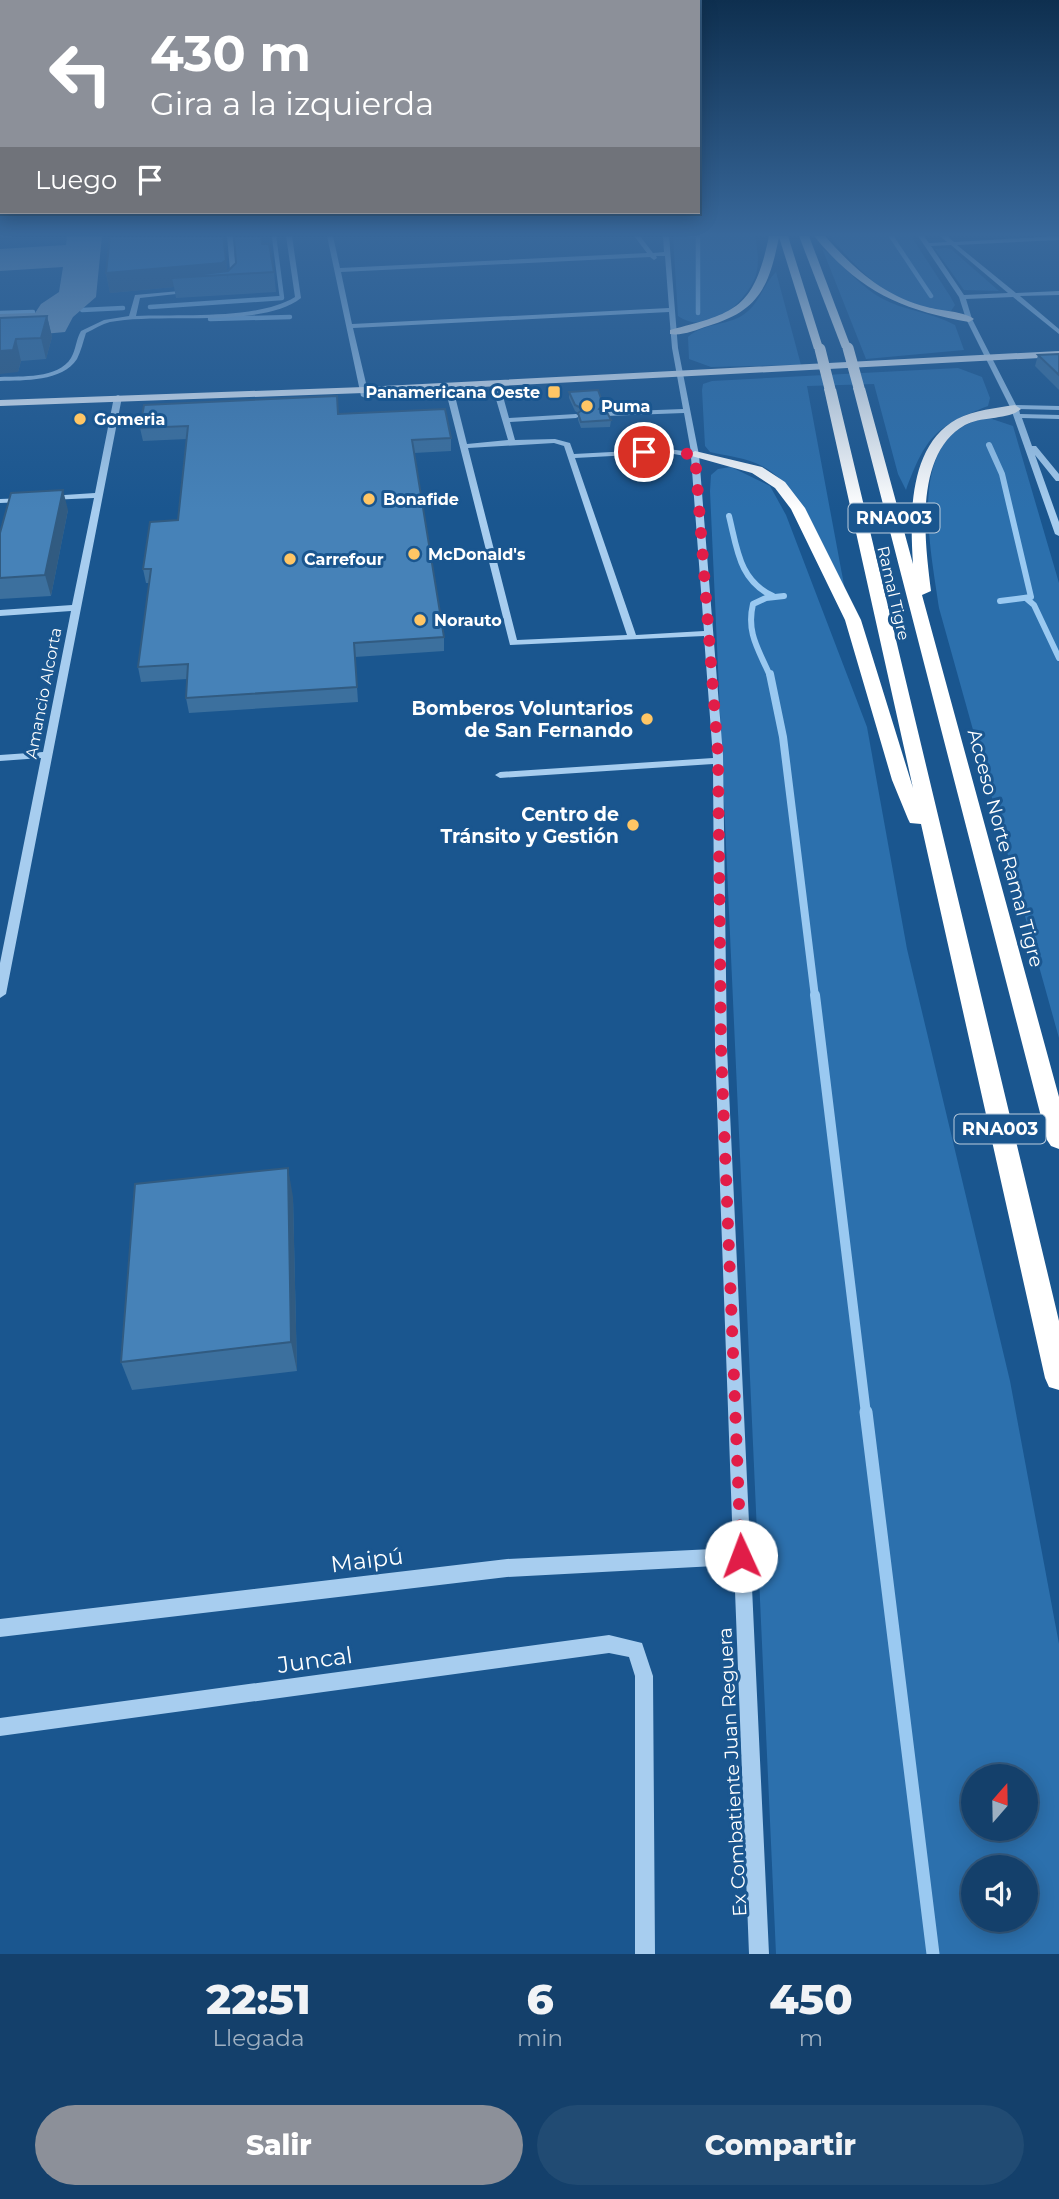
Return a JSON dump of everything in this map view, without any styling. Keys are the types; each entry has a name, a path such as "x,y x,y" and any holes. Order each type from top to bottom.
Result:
{"highway":[{"path":"674,332 691,327"},
{"name":"Ramal Tigre","path":"813,327 830,388 942,880"},
{"name":"Ramal Tigre","path":"840,327 859,387 928,649"},
{"path":"928,649 919,511 927,468 942,438 954,426 983,415 1015,410"},
{"path":"695,455 757,471 780,485 799,508 853,620 901,780 942,880"},
{"name":"Acceso Norte Ramal Tigre","path":"928,649 1059,1140"},
{"name":"RNA003","path":"942,880 1059,1378"}],"main road":[{"path":"0,403 118,402 365,393 1059,354"},
{"path":"365,393 450,392 644,381 682,374"},
{"path":"0,412 118,402"}],"street":[{"path":"0,379 26,378 60,369 73,361 81,337 89,327"},
{"path":"350,327 365,393"},
{"name":"Ex Combatiente Juan Reguera","path":"673,327 695,455 718,761 721,1048 759,1954"},
{"path":"973,327 1029,442 1059,534"},
{"path":"497,389 512,442"},
{"path":"450,392 513,643 709,633"},
{"name":"Amancio Alcorta","path":"0,994 5,948 118,402"},
{"path":"1015,410 1059,408"},
{"path":"1015,410 1059,417"},
{"path":"605,414 688,411"},
{"path":"506,420 576,416"},
{"path":"464,446 555,441 567,445 632,638"},
{"path":"1029,442 1059,480"},
{"path":"571,456 668,451 695,455"},
{"path":"42,498 97,495"},
{"path":"0,501 28,499"},
{"path":"0,613 75,608"},
{"path":"0,758 47,755"},
{"path":"500,775 718,761"},
{"name":"Maipú","path":"0,1628 507,1567 741,1556"},
{"name":"Juncal","path":"0,1727 610,1644 636,1649 643,1676 645,1954"}],"shaded area":[{"path":"791,327 801,365 711,367 689,359 688,337 701,329"},
{"path":"853,327 956,327 964,350 866,359"},
{"path":"958,368 982,377 990,398 988,406 956,420 935,435 920,457 906,490 898,474 874,384 807,386 847,601 813,526 790,490 777,476 762,466 710,452 705,446 702,390 703,384 712,381"},
{"path":"989,418 1013,426 1059,583 1059,1038 939,608 931,555 929,495 933,468 944,444 962,427"},
{"path":"731,467 770,486 786,515 867,727 907,949 1010,1381 1059,1644 1059,1954 776,1954 711,475 718,469"}],"building":[{"path":"0,327 44,327 41,338 16,339 13,350 0,351"},
{"path":"1059,354 1059,375 1038,355"},
{"name":"Puma","path":"598,390 603,404 599,409 607,412 611,420 581,422 578,413 583,409 575,405 569,392"},
{"name":"Carrefour","path":"337,396 338,414 445,409 451,438 412,440 444,637 354,643 357,687 186,698 188,664 138,667 151,569 143,569 150,522 178,520 188,426 140,428 144,405"},
{"path":"63,490 45,575 0,578 0,533 11,493"},
{"path":"288,1168 291,1342 121,1362 135,1184"}],"waterway":[{"path":"989,445 1002,474 1031,597 1000,601"},
{"path":"729,516 737,551 746,573 762,590 773,596"},
{"path":"770,676 752,633 751,614 753,604 766,598 784,596"},
{"path":"1027,599 1034,605 1059,658"},
{"path":"770,674 783,737 815,997"},
{"path":"815,995 866,1414"},
{"path":"866,1412 933,1954"}],"place":[{"name":"Panamericana Oeste","path":"554,392"},
{"name":"Puma","path":"587,406"},
{"name":"Gomeria","path":"80,419"},
{"name":"Bonafide","path":"369,499"},
{"name":"McDonald's","path":"414,554"},
{"name":"Carrefour","path":"290,559"},
{"name":"Norauto","path":"420,620"},
{"name":"Bomberos Voluntarios de San Fernando","path":"647,719"},
{"name":"Centro de Tránsito y Gestión","path":"633,825"}],"route":[{"path":"644,452 668,451 695,455 718,755 721,1048 741,1556"}]}
